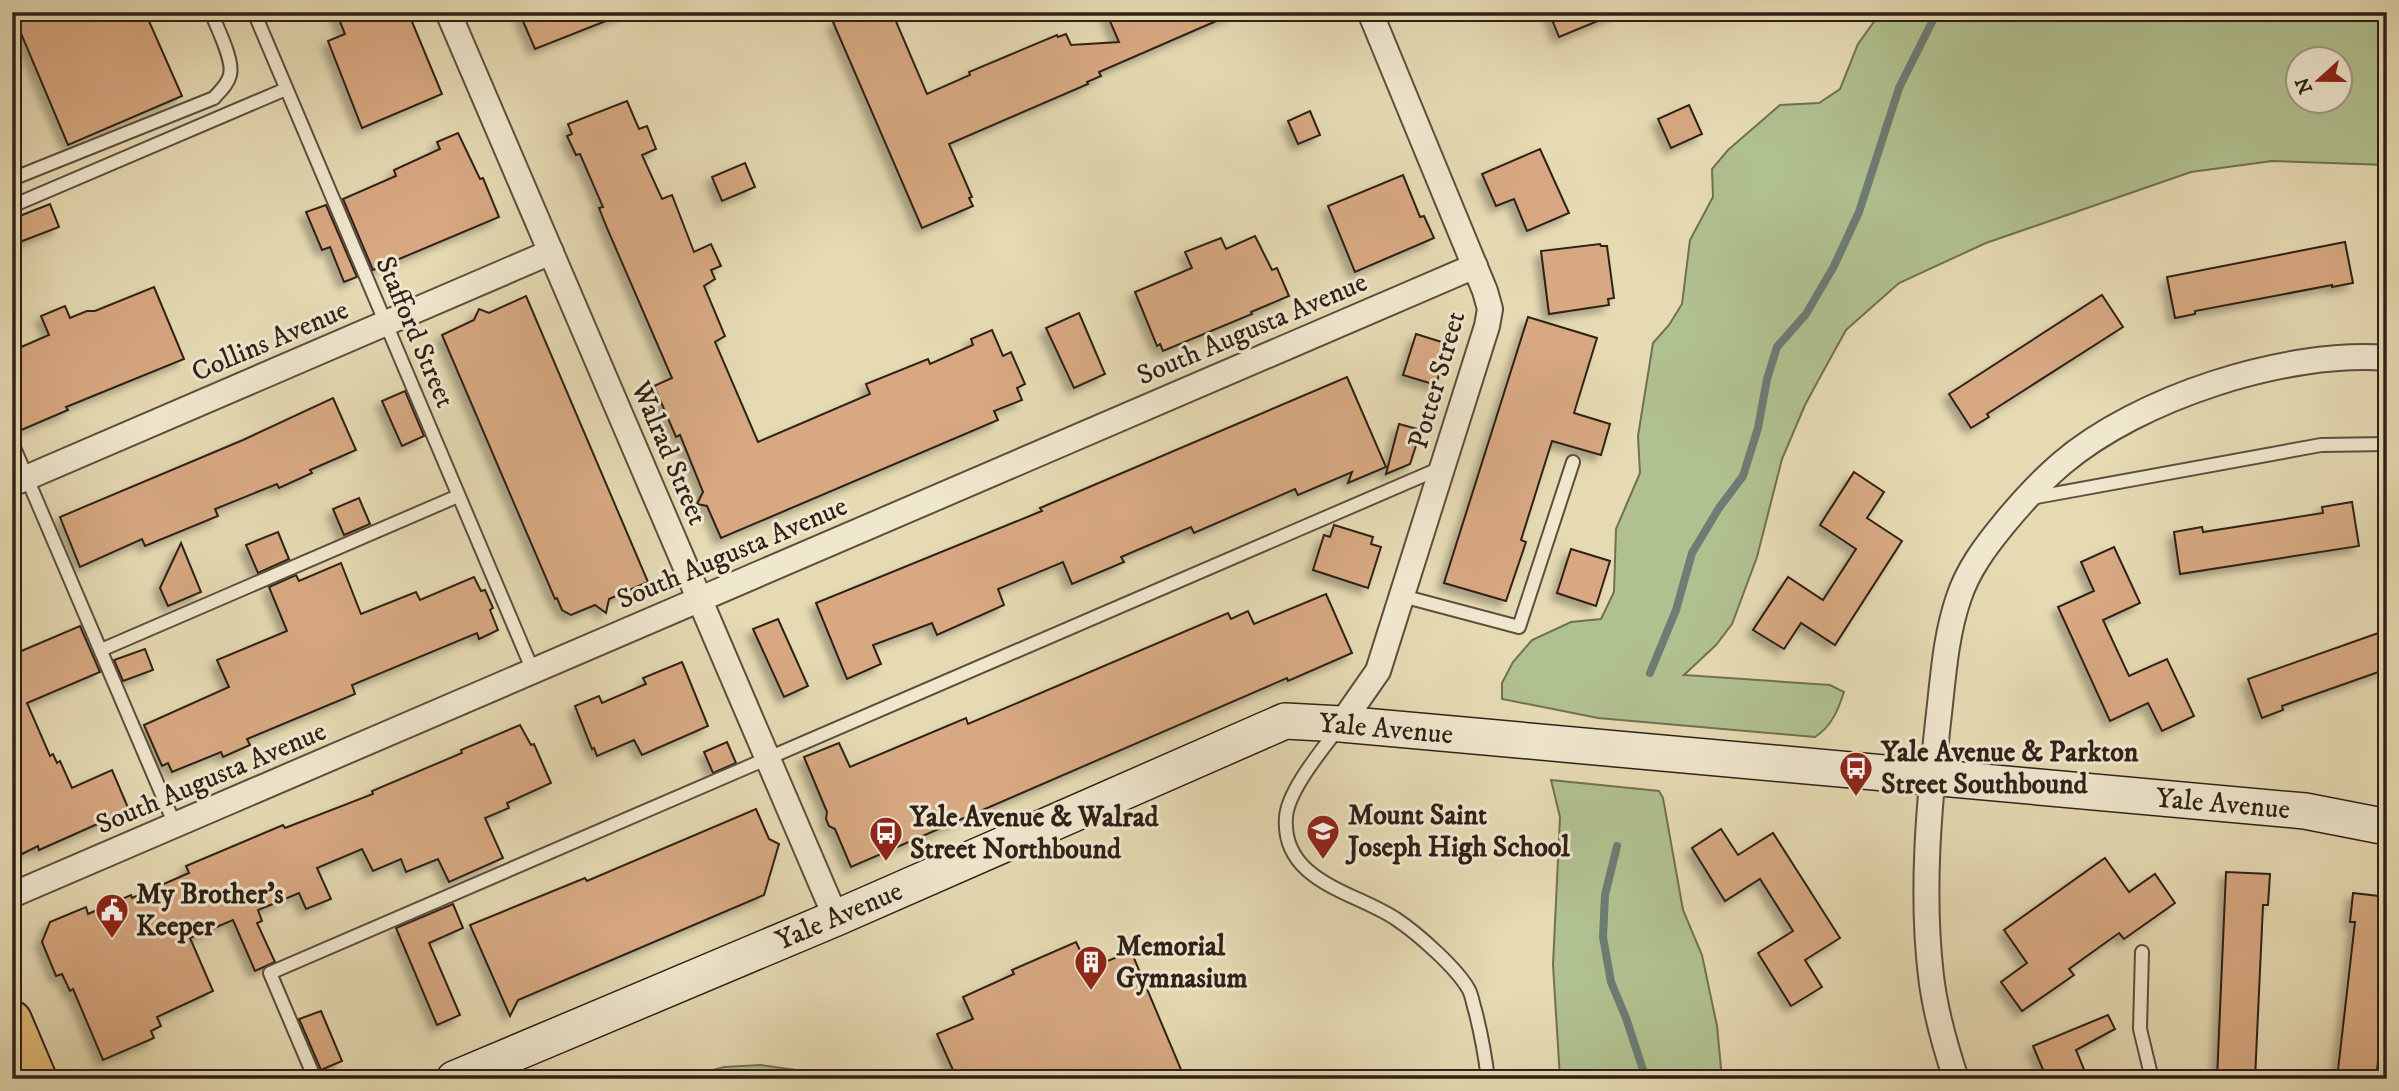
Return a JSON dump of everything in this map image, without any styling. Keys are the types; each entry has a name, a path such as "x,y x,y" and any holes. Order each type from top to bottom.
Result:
{"main road":[{"path":"12,1020 37,1079"}],"street":[{"name":"Walrad Street","path":"448,12 836,918"},
{"name":"Potter Street","path":"1341,724 1378,671 1488,326 1490,309 1475,266 1370,12"},
{"name":"Collins Avenue","path":"20,481 551,252"},
{"name":"South Augusta Avenue","path":"12,895 1475,266"},
{"path":"1956,1079 1945,1044 1931,977 1925,894 1946,653 1959,596 1981,551 2024,499 2063,463 2113,428 2169,401 2227,378 2290,365 2360,356 2387,358"},
{"name":"Yale Avenue","path":"454,1079 836,918 1284,721 2305,811 2387,827"}],"lane":[{"path":"12,164 18,177 214,98 225,86 230,75 230,61 211,12"},
{"name":"Stafford Street","path":"254,12 533,671"},
{"path":"12,205 286,89"},
{"path":"12,443 20,481 101,650 175,825"},
{"path":"2024,499 2322,445 2387,444"},
{"path":"1402,596 1519,627 1573,462"},
{"path":"315,1079 270,973 1443,467"},
{"path":"101,650 458,496"},
{"path":"1341,724 1299,781 1286,816 1289,842 1299,862 1326,885 1395,918 1442,957 1469,990 1482,1038 1488,1079"},
{"path":"2142,952 2140,1029 2151,1079"}],"green space":[{"path":"1881,12 2387,12 2387,165 2272,161 2191,172 1986,243 1899,283 1846,330 1805,405 1782,459 1757,557 1732,624 1716,645 1684,675 1830,685 1844,692 1837,711 1821,733 1815,737 1598,718 1502,699 1502,683 1513,662 1532,640 1571,622 1601,619 1614,592 1616,529 1640,473 1638,436 1653,343 1682,304 1690,240 1713,197 1712,169 1728,150 1780,105 1819,103 1840,89 1858,44"},
{"path":"1551,780 1659,791 1663,798 1683,910 1702,955 1717,1026 1722,1079 1560,1079 1553,965 1560,817"},
{"path":"761,1065 811,1072 824,1079 681,1079 724,1067"}],"building":[{"path":"12,12 145,12 182,96 68,145"},
{"path":"336,12 408,12 442,94 362,128 328,41 345,34"},
{"path":"519,12 626,12 626,13 535,49"},
{"path":"857,12 892,12 927,94 970,75 969,72 1057,35 1066,34 1071,45 1119,42 1106,12 1237,12 1099,72 1101,76 1087,82 1088,84 949,144 972,197 969,198 973,206 922,228 833,22"},
{"path":"1549,12 1617,12 1617,13 1559,37"},
{"path":"627,101 639,129 647,126 656,149 642,155 662,199 672,195 694,252 711,244 721,266 711,270 715,279 704,286 725,336 715,342 758,442 870,394 866,384 928,359 930,364 973,345 971,339 992,330 1003,356 1011,352 1025,384 1017,388 1022,400 994,411 998,420 721,538 707,506 697,504 703,492 680,435 676,437 654,386 672,378 607,228 599,208 603,207 580,154 576,155 567,136 572,134 568,124"},
{"path":"1689,105 1702,134 1671,148 1658,119"},
{"path":"1310,111 1320,135 1298,144 1288,121"},
{"path":"458,133 480,179 483,178 499,217 373,270 343,199 396,176 394,170 440,149 437,142"},
{"path":"1540,149 1569,213 1527,231 1514,199 1496,206 1482,174"},
{"path":"745,163 755,187 722,201 712,177"},
{"path":"1403,175 1420,217 1424,216 1434,238 1355,272 1328,206"},
{"path":"50,204 59,227 12,245 12,219"},
{"path":"326,205 357,277 344,282 330,247 322,250 306,212"},
{"path":"1255,236 1272,270 1277,268 1289,296 1163,351 1160,344 1157,346 1135,292 1192,268 1185,252 1221,238 1226,249"},
{"path":"2345,242 2353,283 2195,311 2195,314 2175,318 2167,277"},
{"path":"1600,244 1607,246 1614,298 1608,299 1609,305 1549,314 1541,251"},
{"path":"154,287 184,359 66,407 68,410 12,434 12,351 49,335 41,316 65,306 70,318"},
{"path":"2102,295 2123,327 1987,414 1989,417 1971,428 1949,394"},
{"path":"526,296 648,582 609,599 606,613 595,605 571,615 562,610 557,598 555,599 442,335 474,320 479,309 489,313"},
{"path":"1079,313 1105,374 1074,388 1046,328"},
{"path":"1528,317 1597,338 1574,413 1610,424 1601,455 1552,441 1521,540 1526,542 1506,601 1444,583"},
{"path":"1416,334 1448,344 1436,385 1403,375"},
{"path":"1347,377 1386,467 1348,483 1352,472 1298,495 1295,489 1194,533 1191,527 1121,557 1124,562 1072,584 1063,562 998,589 1004,605 937,635 932,623 873,645 881,664 847,679 816,603 1042,511 1040,508"},
{"path":"405,391 424,436 402,446 382,401"},
{"path":"333,398 356,450 310,470 312,473 279,488 277,484 215,509 218,516 145,546 142,539 80,567 60,517 243,440"},
{"path":"1399,424 1421,430 1410,464 1386,474"},
{"path":"1854,472 1884,492 1867,518 1902,541 1835,645 1801,623 1784,649 1753,630 1788,577 1823,600 1856,549 1820,525"},
{"path":"359,498 370,524 344,535 333,509"},
{"path":"2352,502 2359,546 2180,574 2174,532 2202,527 2203,532 2323,513 2322,507"},
{"path":"1334,525 1373,537 1371,544 1381,547 1368,588 1313,570 1324,535 1330,537"},
{"path":"278,532 289,559 258,573 246,545"},
{"path":"181,543 201,592 168,606 160,588"},
{"path":"2114,547 2140,603 2103,620 2129,676 2167,659 2194,716 2162,731 2148,703 2110,721 2058,607 2094,591 2081,562"},
{"path":"1571,549 1610,561 1596,606 1557,593"},
{"path":"341,563 361,614 416,592 420,600 474,577 481,591 485,590 498,630 479,639 477,633 352,685 355,694 247,739 250,745 223,757 221,752 172,772 168,763 162,766 144,725 229,687 217,660 287,631 269,587 296,575 299,581"},
{"path":"1326,594 1352,653 1288,681 1287,678 851,867 835,829 829,826 827,812 804,757 839,743 850,767 966,718 968,724 1228,613 1231,619 1248,611 1254,624"},
{"path":"778,619 808,686 784,697 753,629"},
{"path":"80,626 100,672 27,703 50,756 53,754 57,763 60,761 72,788 112,770 129,810 39,850 38,846 12,859 12,655"},
{"path":"2387,630 2387,669 2282,706 2283,710 2262,718 2248,679"},
{"path":"145,649 153,670 123,681 114,660"},
{"path":"682,662 708,726 642,755 634,740 597,756 575,706 599,696 602,703 646,684 643,678"},
{"path":"520,725 531,745 534,744 551,783 507,803 509,808 485,818 503,858 449,882 438,859 406,872 401,859 373,871 362,849 317,868 331,899 306,909 299,893 258,910 262,921 257,923 275,962 255,971 233,920 190,938 213,991 157,1017 161,1026 151,1031 154,1038 103,1060 73,989 70,991 62,974 56,976 42,942 50,922 86,907 88,914 131,895 132,898 189,873 186,866 283,825 285,828 373,794 372,791"},
{"path":"727,742 736,763 713,773 704,752"},
{"path":"756,809 769,839 779,844 764,895 518,1000 510,1016 470,925 585,878 587,881"},
{"path":"1721,829 1738,855 1773,833 1840,938 1805,960 1822,987 1791,1006 1758,953 1793,931 1760,879 1725,901 1692,848"},
{"path":"2105,858 2129,892 2155,874 2175,903 2124,939 2119,933 2069,969 2074,975 2022,1011 2001,982 2027,963 2004,930"},
{"path":"2226,872 2270,874 2268,905 2263,905 2255,1079 2217,1079"},
{"path":"2353,893 2387,897 2387,980 2376,1079 2337,1079 2355,922 2350,922"},
{"path":"453,904 463,928 429,943 460,1015 437,1025 396,928"},
{"name":"Memorial Gymnasium","path":"1076,942 1089,969 1131,951 1185,1079 957,1079 937,1034 973,1019 963,997 1014,974 1012,970"},
{"path":"321,1011 342,1061 321,1070 299,1019"},
{"path":"2108,1015 2115,1029 2076,1050 2088,1079 2047,1079 2033,1046"}],"waterway":[{"path":"1650,673 1676,610 1692,553 1719,508 1743,476 1758,428 1767,379 1777,347 1806,314 1834,266 1859,212 1899,88 1937,12"},
{"path":"1617,846 1605,895 1603,937 1611,982 1646,1079"}],"place":[{"name":"Yale Avenue & Parkton Street Southbound","path":"1856,798"},
{"name":"Mount Saint Joseph High School","path":"1323,861"},
{"name":"Yale Avenue & Walrad Street Northbound","path":"886,863"},
{"name":"My Brother's Keeper","path":"112,940"},
{"name":"Memorial Gymnasium","path":"1091,992"}]}
